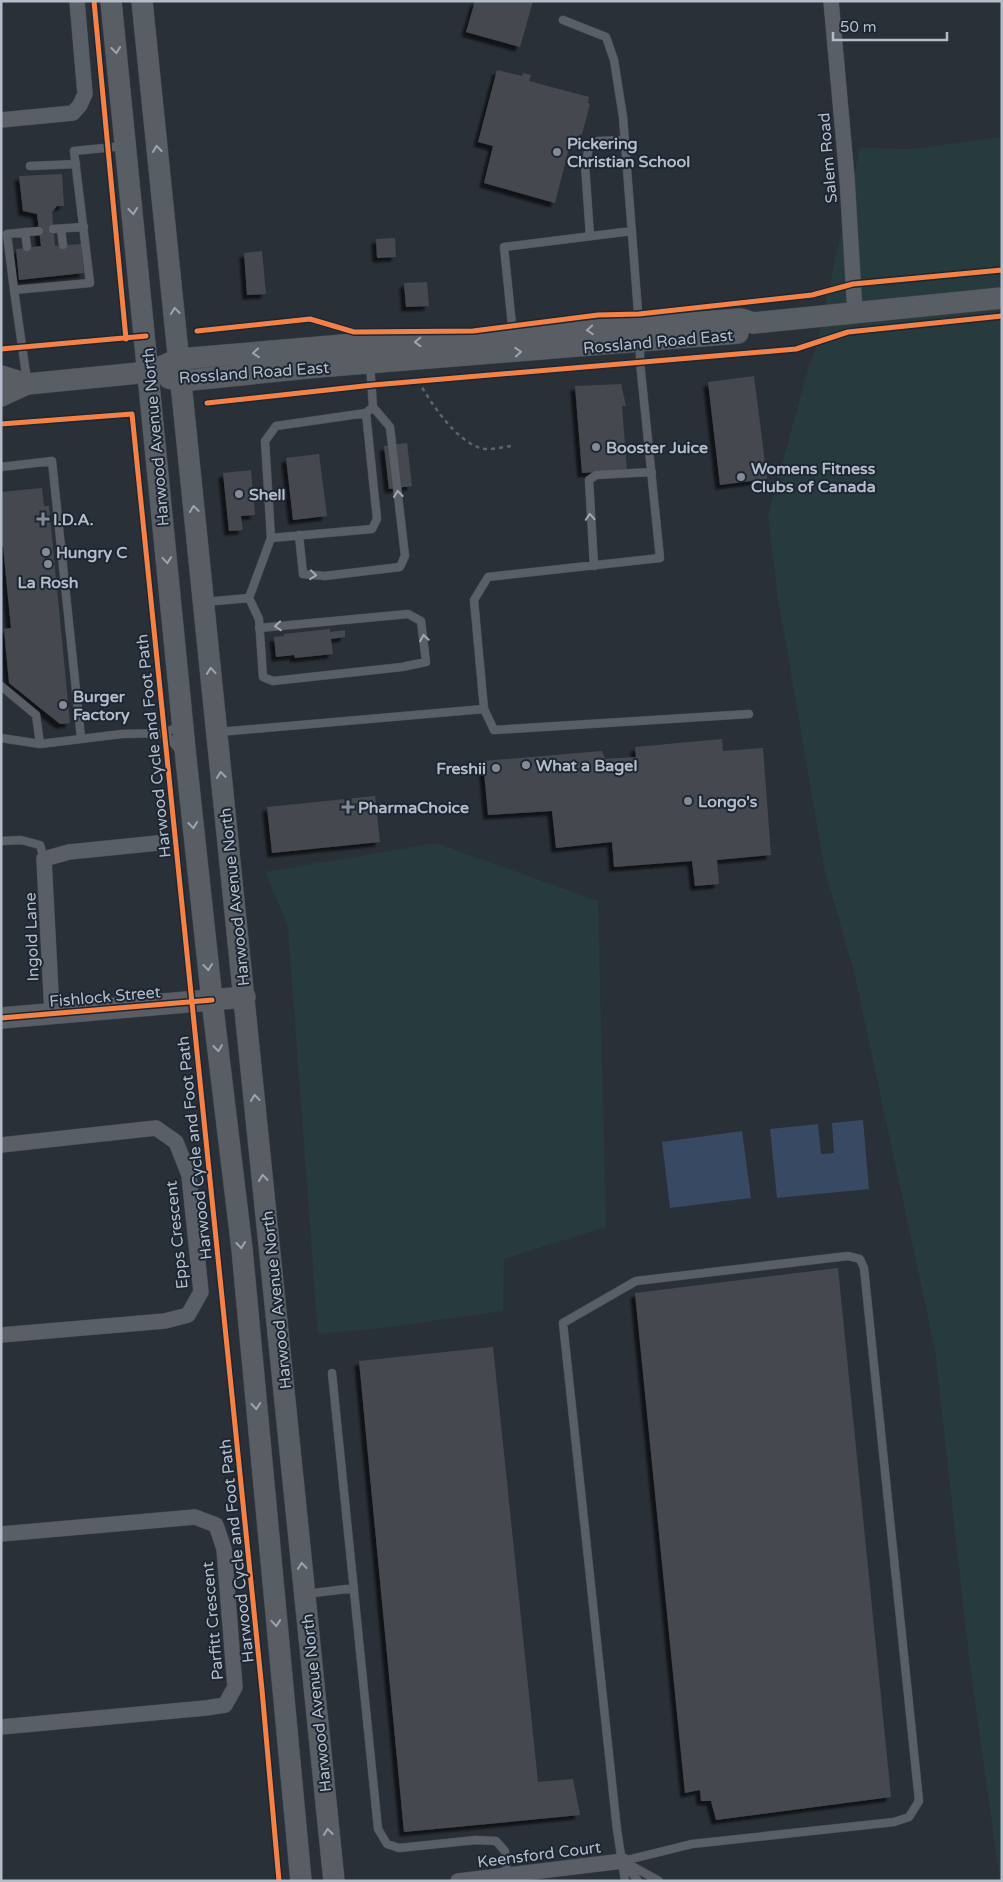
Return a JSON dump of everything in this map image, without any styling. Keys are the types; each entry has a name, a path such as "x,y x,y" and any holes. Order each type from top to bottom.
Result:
{"main road":[{"name":"Harwood Avenue North","path":"111,1 149,372 174,728 186,759 212,1000 242,1249 300,1881"},
{"name":"Harwood Avenue North","path":"142,1 334,1881"},
{"name":"Rossland Road East","path":"149,372 181,381 370,364 640,335 741,319 753,323 1002,298"},
{"name":"Rossland Road East","path":"149,372 179,359 367,343 514,336 640,335"},
{"path":"1,396 27,384 149,372"},
{"path":"1,376 27,384"},
{"path":"174,728 216,726"},
{"name":"Fishlock Street","path":"1,1018 245,998"}],"street":[{"path":"1,120 73,112 80,105 85,94 77,1"},
{"name":"Salem Road","path":"831,1 848,178 855,313"},
{"path":"44,859 69,852 158,843"},
{"name":"Ingold Lane","path":"44,859 52,1013"},
{"name":"Epps Crescent","path":"1,1144 156,1128 176,1142 189,1175 201,1292 188,1315 165,1321 1,1335"},
{"name":"Parfitt Crescent","path":"1,1534 195,1516 216,1525 224,1549 235,1687 225,1705 1,1727"},
{"name":"Keensford Court","path":"458,1881 623,1861"}],"lane":[{"path":"563,20 606,37 614,60 625,140 640,335 640,362 660,558 488,577 474,600 484,709 494,730 749,714"},
{"path":"590,236 585,165 589,148 598,141 625,140"},
{"path":"14,290 90,283 74,151 126,146"},
{"path":"30,166 76,164"},
{"path":"63,245 57,229 84,227"},
{"path":"27,384 7,234 39,230"},
{"path":"514,336 504,247 632,231"},
{"path":"25,232 27,247"},
{"path":"66,275 67,285"},
{"path":"30,279 30,288"},
{"path":"299,535 303,574 326,576 400,567 405,556 390,427 374,407 370,364"},
{"path":"260,628 408,614 421,621 426,662 402,667 273,681 263,677 259,619 249,598 271,538 265,441 276,426 366,413 374,407"},
{"path":"271,538 372,529 377,519 366,413"},
{"path":"1,467 52,461 81,738"},
{"path":"594,566 589,480 596,475 652,472"},
{"path":"204,602 249,598"},
{"path":"1,686 36,715 40,744"},
{"path":"216,726 484,709"},
{"path":"1,738 40,744 174,728"},
{"path":"1,841 21,840 40,845 44,859"},
{"path":"623,1861 692,1844 894,1822 909,1817 919,1800 864,1268 860,1259 848,1256 636,1281 563,1323 617,1830 625,1881"},
{"path":"332,1373 378,1829 387,1844 399,1848 476,1840 496,1840 505,1851 507,1876"},
{"path":"305,1594 354,1588"},
{"path":"623,1861 638,1881"},
{"path":"623,1861 659,1881"}],"path":[{"path":"418,381 436,410 468,442 482,449 511,446"}],"green space":[{"path":"1002,137 1002,1881 1000,1881 969,1657 935,1350 854,972 825,871 778,598 768,515 809,366 816,347 860,148 912,149"},
{"path":"436,843 598,901 606,1227 504,1259 503,1311 383,1328 318,1334 288,927 265,872"}],"water":[{"path":"863,1120 869,1189 777,1198 770,1129 818,1124 821,1154 834,1153 832,1123"},
{"path":"742,1131 751,1198 670,1208 662,1142"}],"building":[{"path":"475,1 533,1 520,47 466,32"},
{"path":"497,70 522,76 523,73 531,75 529,81 589,97 588,103 590,104 582,134 571,140 555,203 484,183 493,146 478,142"},
{"path":"62,174 64,206 57,206 52,212 55,246 81,244 84,273 19,280 16,249 41,246 37,214 23,211 19,176"},
{"path":"395,238 396,257 377,258 376,239"},
{"path":"262,251 266,294 247,295 244,253"},
{"path":"427,282 429,306 406,307 404,283"},
{"path":"754,376 767,479 720,485 708,382"},
{"path":"621,384 626,406 622,406 627,470 582,473 575,386"},
{"path":"407,443 412,486 389,489 384,446"},
{"path":"319,454 327,516 293,520 286,458"},
{"name":"Shell","path":"251,470 255,515 241,516 243,530 229,531 223,473"},
{"path":"42,488 44,506 49,506 70,723 60,724 9,683 4,629 11,628 3,546 1,546 1,492"},
{"path":"330,629 330,632 345,630 345,637 331,639 333,654 295,658 294,655 276,657 274,637 284,636 284,634"},
{"name":"Longo's","path":"722,739 723,751 763,748 771,855 717,860 719,884 695,886 692,861 614,867 612,842 556,848 552,811 488,815 483,761 602,751 605,759 636,757 635,747"},
{"path":"375,796 380,842 272,853 267,807"},
{"path":"838,1268 891,1797 716,1820 711,1801 701,1801 700,1790 685,1793 635,1293"},
{"path":"493,1347 538,1782 573,1779 580,1815 404,1832 359,1361"}],"cycle path":[{"path":"94,1 126,339"},
{"path":"197,331 310,319 354,332 473,331 598,315 639,314 812,295 853,284 1002,270"},
{"path":"207,403 373,385 796,349 848,332 1002,316"},
{"path":"1,349 146,336"},
{"name":"Harwood Cycle and Foot Path","path":"1,424 132,414 262,1690 279,1881"},
{"path":"1,1018 212,1000"}],"place":[{"name":"Pickering Christian School","path":"557,152"},
{"name":"Booster Juice","path":"596,447"},
{"name":"Womens Fitness Clubs of Canada","path":"741,477"},
{"name":"Shell","path":"239,494"},
{"name":"I.D.A.","path":"43,519"},
{"name":"Hungry C","path":"46,552"},
{"name":"La Rosh","path":"48,564"},
{"name":"Burger Factory","path":"63,705"},
{"name":"What a Bagel","path":"526,765"},
{"name":"Freshii","path":"496,768"},
{"name":"Longo's","path":"688,801"},
{"name":"PharmaChoice","path":"348,807"}]}
